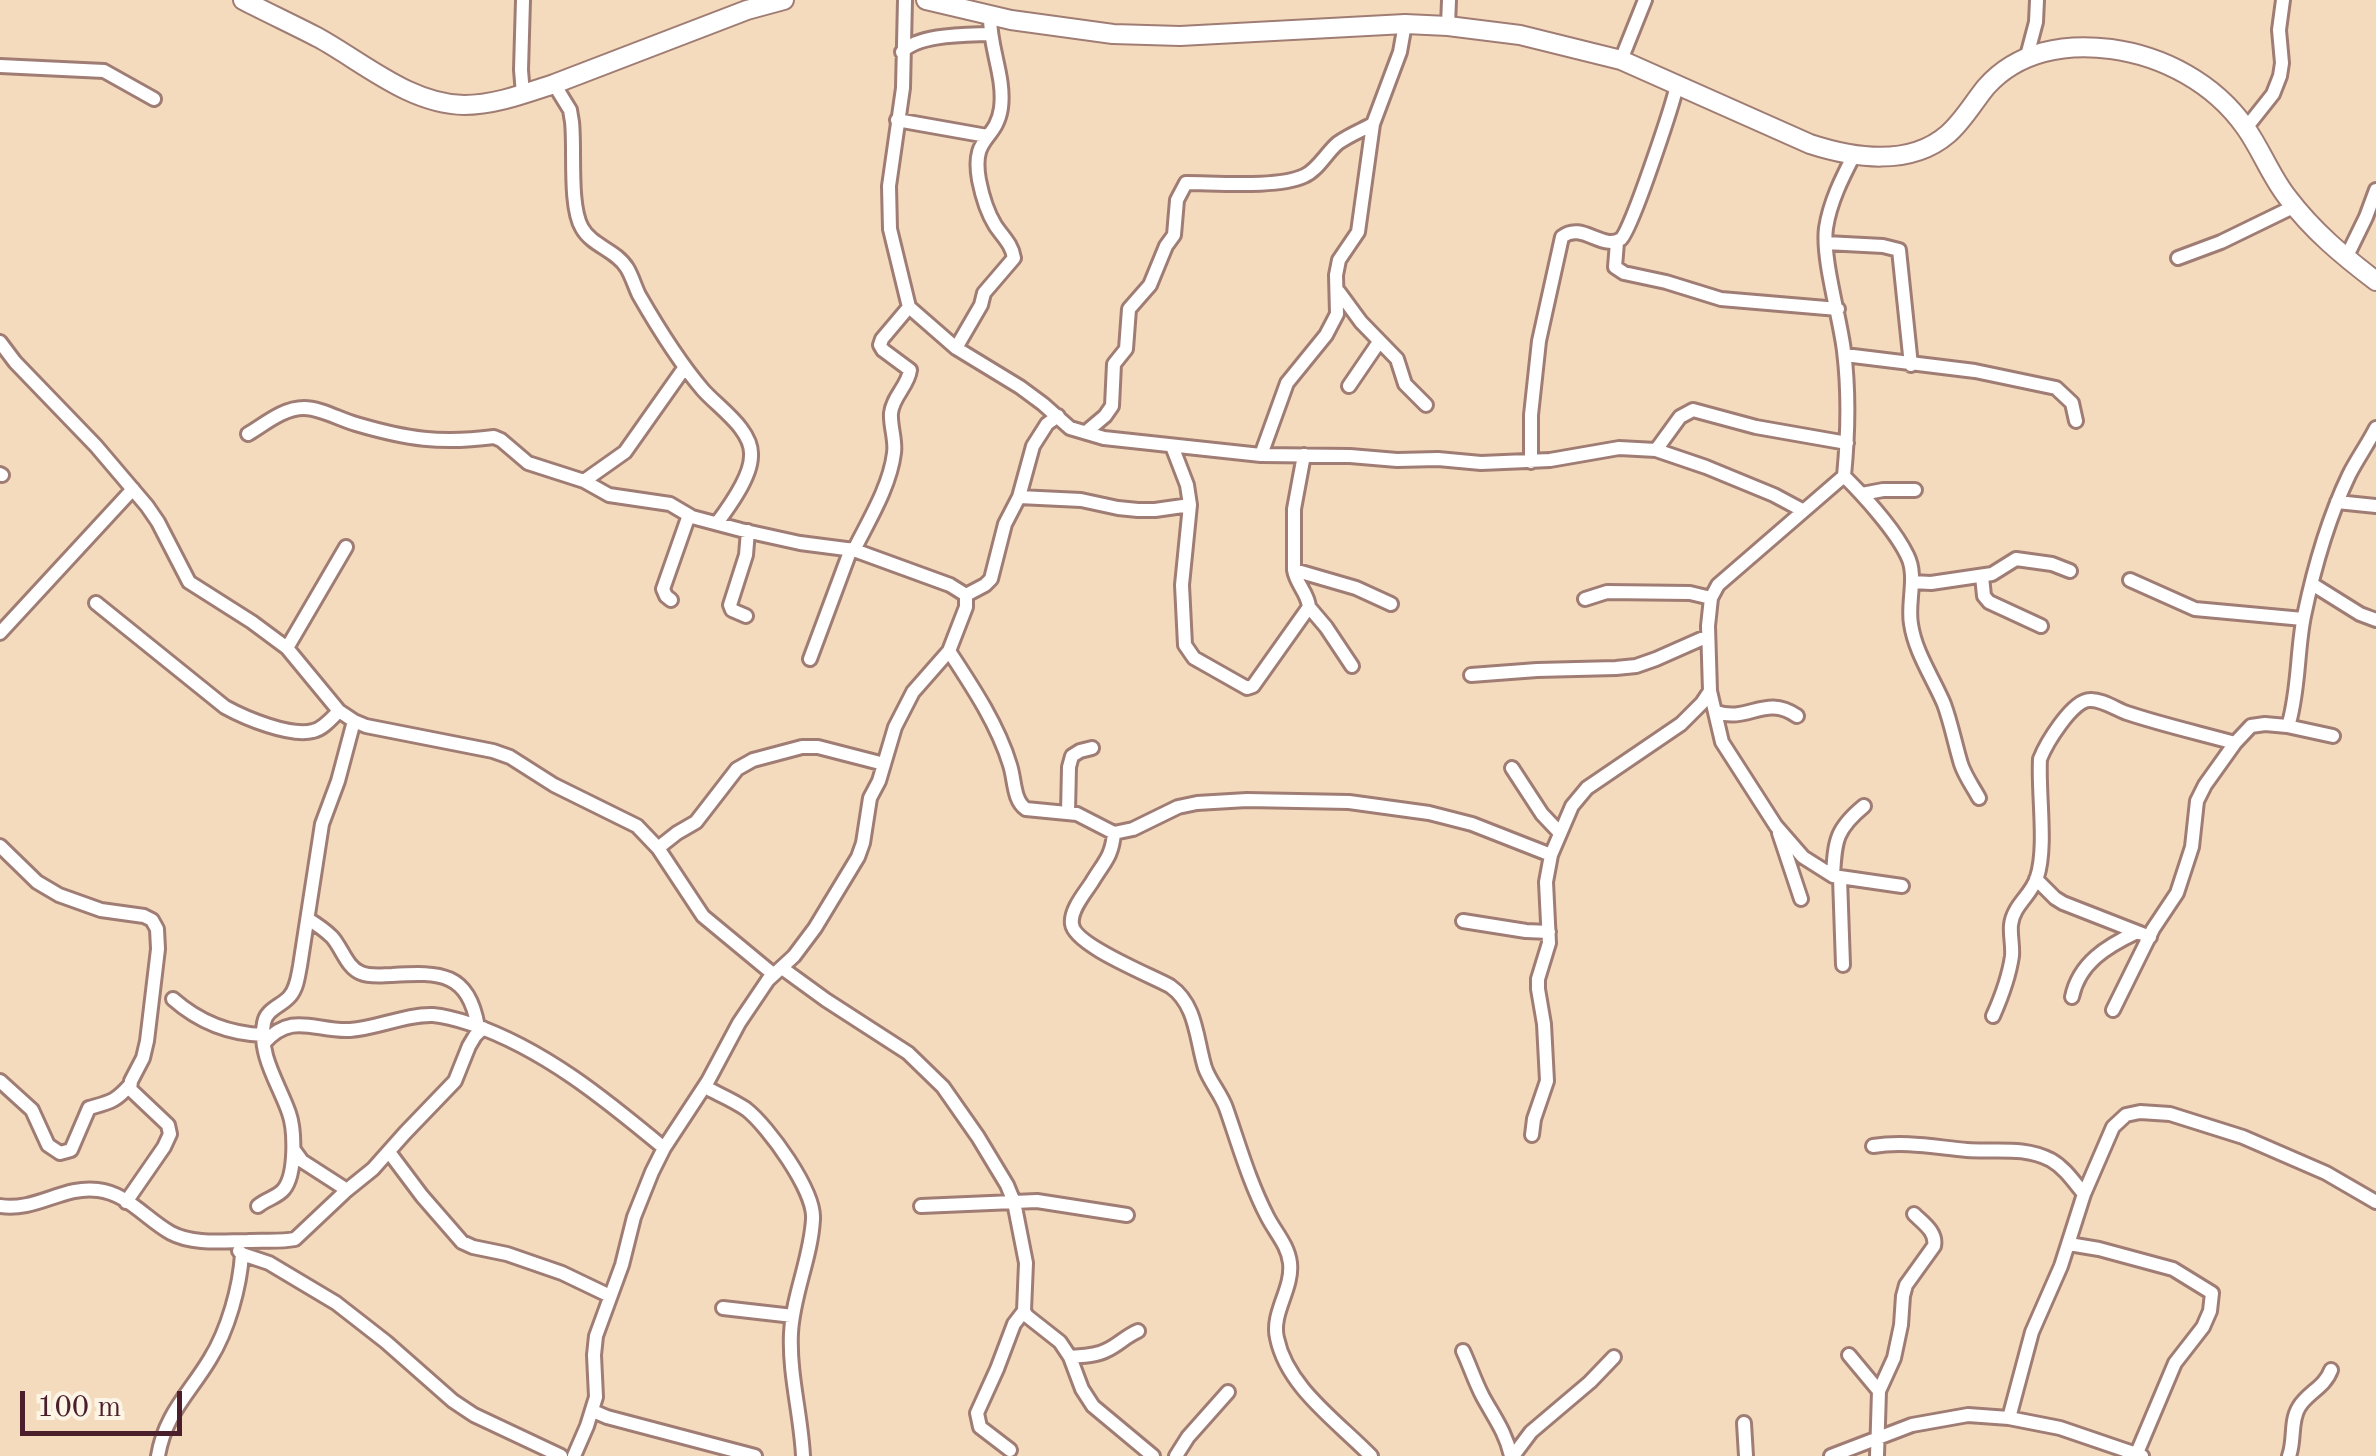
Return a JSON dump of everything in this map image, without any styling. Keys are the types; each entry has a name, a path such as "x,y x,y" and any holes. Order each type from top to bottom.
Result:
{"street":[{"path":"243,0 423,97 465,105 554,84 747,10 784,0"},
{"path":"523,0 523,94"},
{"path":"905,0 903,88 889,186 890,229 909,307 956,348 1020,387 1070,428 1121,441 1262,455 1481,463 1568,458 1619,448 1656,450 1734,478 1802,510"},
{"path":"926,0 990,25"},
{"path":"1448,26 1450,0"},
{"path":"1621,60 1645,0"},
{"path":"2027,56 2037,0"},
{"path":"2246,128 2273,94 2280,76 2283,0"},
{"path":"902,52 911,43 990,25 1180,36 1406,24 1448,26 1520,35 1621,60 1810,144 1854,155 1902,154 1945,137 1988,86 2027,56 2052,49 2110,49 2172,66 2230,108 2286,196 2309,224 2376,281"},
{"path":"1262,455 1287,383 1337,314 1339,260 1358,232 1373,124 1400,52 1406,24"},
{"path":"956,348 984,293 1014,258 1010,244 990,217 979,180 978,151 998,122 1002,100 990,25"},
{"path":"0,66 104,70 154,99"},
{"path":"554,84 570,110 576,212 582,229 619,258 684,367 747,438 752,454 749,468 717,523"},
{"path":"1678,85 1633,217 1626,234 1617,242 1615,267 1624,273 1722,299 1838,308"},
{"path":"898,120 987,136"},
{"path":"1086,432 1112,406 1114,364 1126,349 1128,310 1150,285 1174,235 1182,186 1304,176 1338,144 1373,124"},
{"path":"1854,155 1830,211 1826,242 1845,355 1844,476 1718,585 1711,598 1708,636 1710,691 1722,742 1776,826 1803,857 1836,877 1902,886"},
{"path":"2346,258 2376,190"},
{"path":"2178,258 2295,206"},
{"path":"1531,462 1531,415 1540,341 1562,237 1575,231 1617,242"},
{"path":"1826,242 1900,250 1911,364"},
{"path":"1337,290 1348,308 1400,363 1406,384 1426,406"},
{"path":"810,659 852,550 892,468 892,408 910,370 880,345 909,307"},
{"path":"0,342 133,489 158,522 189,582 287,648 340,712 354,721 510,757 554,786 637,826 658,848 703,916 778,971 908,1053 943,1087 996,1164 1014,1202 1026,1263 1024,1311 1014,1324 976,1413 980,1427 1010,1450"},
{"path":"1349,386 1379,342"},
{"path":"1845,355 2002,375 2056,388 2072,402 2076,421"},
{"path":"584,481 625,452 684,367"},
{"path":"248,434 282,412 307,408 420,440 494,437 528,464 584,481 609,495 670,504 689,515 748,531 852,550 950,585 966,595"},
{"path":"1656,450 1680,417 1693,410 1756,427 1847,443"},
{"path":"966,595 985,586 990,579 1033,446 1047,424 1058,416"},
{"path":"2287,726 2312,584 2337,502 2376,428"},
{"path":"1172,446 1190,505 1182,560 1185,645 1194,658 1250,688 1309,607 1294,570 1294,509 1304,455"},
{"path":"1844,476 1909,558 1911,626 1945,707 1962,767 1980,798"},
{"path":"0,633 133,489"},
{"path":"1862,494 1915,490"},
{"path":"1019,497 1081,500 1138,510 1190,505"},
{"path":"2337,502 2376,506"},
{"path":"671,600 663,590 689,515"},
{"path":"746,616 730,605 746,555 748,531"},
{"path":"287,648 346,547"},
{"path":"1912,582 1982,576 2000,571 2016,560 2052,564 2070,571"},
{"path":"1294,570 1356,588 1391,604"},
{"path":"1982,576 1984,596 1989,602 2040,626"},
{"path":"2130,580 2195,609 2304,618"},
{"path":"2312,584 2376,620"},
{"path":"1585,599 1607,592 1711,598"},
{"path":"574,1456 596,1397 596,1336 622,1265 634,1217 664,1148 739,1024 815,928 858,857 870,798 895,726 913,692 949,652 966,607 966,595"},
{"path":"96,603 240,715 292,732 311,732 340,712"},
{"path":"1309,607 1352,666"},
{"path":"1472,675 1636,666 1708,636"},
{"path":"949,652 988,715 1010,765 1020,806 1042,812 1068,812 1114,833 1197,802 1348,802 1458,820 1551,855"},
{"path":"1532,1136 1547,1081 1538,979 1549,943 1546,882 1551,855 1572,806 1587,788 1681,724 1710,691"},
{"path":"1993,1016 2011,962 2012,918 2036,879 2041,855 2040,759 2060,725 2082,702 2092,699 2235,744"},
{"path":"1716,712 1734,715 1782,707 1797,716"},
{"path":"258,1206 282,1191 289,1180 293,1149 290,1116 276,1087 264,1024 267,1014 295,988 322,824 354,721"},
{"path":"2113,1010 2144,934 2176,892 2187,866 2197,801 2235,744 2251,726 2258,724 2333,736"},
{"path":"658,848 696,822 737,770 753,760 802,747 818,747 884,764"},
{"path":"1068,812 1072,756 1092,748"},
{"path":"1512,768 1542,814 1560,833"},
{"path":"1843,965 1836,836 1864,806"},
{"path":"1776,826 1801,899"},
{"path":"1114,833 1109,859 1074,910 1072,928 1090,946 1180,992 1188,1004 1206,1069 1226,1108 1245,1168 1286,1249 1289,1278 1277,1338 1299,1385 1371,1456"},
{"path":"0,846 37,882 59,895 101,910 152,920 157,929 158,950 145,1051 130,1085 118,1099 90,1108 71,1150 60,1153 48,1145 32,1110 0,1081"},
{"path":"2036,879 2063,903 2144,934"},
{"path":"308,918 334,939 360,973 430,974 454,979 468,993 480,1028"},
{"path":"1463,921 1548,932"},
{"path":"2072,997 2085,967 2113,944 2144,934"},
{"path":"172,999 204,1021 264,1039 300,1024 346,1030 432,1015 500,1034 590,1089 664,1148"},
{"path":"0,1206 30,1206 93,1189 116,1194 172,1234 189,1240 295,1239 373,1169 455,1081 480,1028"},
{"path":"126,1202 170,1134 168,1125 134,1096 130,1085"},
{"path":"705,1086 757,1120 811,1200 812,1234 792,1316 792,1370 803,1456"},
{"path":"2009,1418 2032,1332 2069,1244 2084,1194 2113,1127 2126,1115 2170,1114 2267,1146 2376,1202"},
{"path":"1873,1146 1899,1142 1964,1150 2030,1152 2060,1166 2084,1194"},
{"path":"293,1149 302,1161 347,1190"},
{"path":"390,1152 462,1242 562,1273 610,1296"},
{"path":"921,1206 1037,1201 1127,1215"},
{"path":"1877,1456 1878,1391 1894,1358 1906,1285 1934,1246 1933,1233 1914,1214"},
{"path":"230,1242 242,1254 269,1263 336,1303 474,1416 560,1456"},
{"path":"1831,1456 1912,1425 1968,1415 2060,1428 2139,1455 2175,1363 2210,1311 2212,1293 2173,1269 2100,1248 2069,1244"},
{"path":"158,1456 166,1424 214,1352 236,1293 242,1254"},
{"path":"722,1308 792,1316"},
{"path":"1024,1311 1060,1342 1093,1406 1153,1456"},
{"path":"1070,1357 1100,1353 1138,1331"},
{"path":"1463,1351 1508,1440 1512,1456"},
{"path":"1849,1355 1878,1391"},
{"path":"1512,1456 1531,1432 1614,1356"},
{"path":"2289,1456 2298,1409 2332,1370"},
{"path":"1176,1456 1228,1392"},
{"path":"593,1411 756,1456"},
{"path":"1744,1423 1746,1456"}]}
